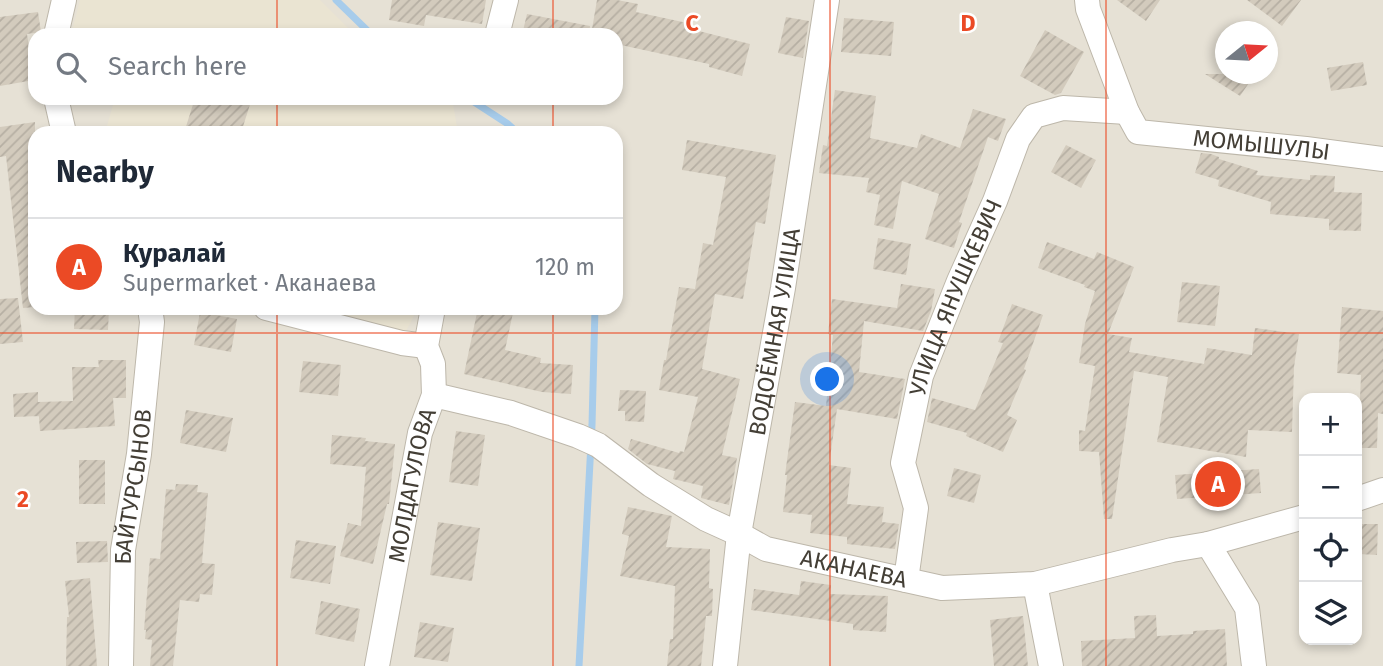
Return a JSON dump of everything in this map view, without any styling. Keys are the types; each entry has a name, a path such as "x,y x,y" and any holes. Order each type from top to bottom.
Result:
{"street":[{"path":"58,28 64,0"},
{"path":"499,28 506,0"},
{"name":"ВОДОЁМНАЯ УЛИЦА","path":"725,666 739,534 783,288 827,0"},
{"path":"1087,0 1088,9 1133,122"},
{"path":"58,105 62,126"},
{"name":"УЛИЦА ЯНУШКЕВИЧ","path":"906,580 916,508 903,463 921,376 995,201 1018,139 1034,116 1063,108 1133,122"},
{"name":"МОМЫШУЛЫ","path":"1133,122 1383,159"},
{"name":"БАЙТУРСЫНОВ","path":"121,666 123,550 139,454 151,315"},
{"path":"294,315 426,346"},
{"name":"МОЛДАГУЛОВА","path":"377,666 420,433 434,395 433,364 426,346 432,315"},
{"name":"АКАНАЕВА","path":"434,395 511,413 588,440 706,519 766,549 942,588 1035,584 1172,550 1208,544 1299,518"},
{"path":"1362,497 1383,490"},
{"path":"1208,544 1247,608 1254,666"},
{"path":"1035,584 1051,666"}],"shaded area":[{"path":"0,0 1383,0 1383,666 0,666"},
{"path":"80,0 320,0 348,28 73,28"},
{"path":"113,105 453,105 457,126 107,126"},
{"path":"328,315 414,315 404,335"}],"building":[{"path":"392,0 486,0 482,24 426,15 424,26 389,20"},
{"path":"597,0 617,0 638,4 636,12 692,24 691,29 750,44 742,76 709,67 709,64 623,46 623,28 592,28"},
{"path":"1117,0 1160,0 1146,21"},
{"path":"1247,0 1301,0 1282,26"},
{"path":"38,12 40,28 28,28 27,34 28,81 0,86 0,17"},
{"path":"527,14 590,26 590,28 524,28"},
{"path":"786,17 809,21 803,58 778,53"},
{"path":"844,18 894,22 891,56 841,52"},
{"path":"1045,30 1084,52 1061,93 1055,95 1020,76"},
{"path":"1363,62 1367,85 1331,91 1327,68"},
{"path":"1205,74 1215,74 1215,80"},
{"path":"1221,84 1248,84 1240,96"},
{"path":"835,90 876,96 870,138 917,148 921,134 960,148 973,109 1006,119 998,141 988,137 959,222 962,223 954,248 925,239 939,194 902,181 893,229 874,225 880,195 866,192 869,178 819,173 823,145 827,146"},
{"path":"193,105 250,105 243,126 186,126"},
{"path":"35,122 35,126 28,126 28,308 23,308 6,156 0,157 0,127"},
{"path":"687,140 776,155 765,224 756,222 743,299 715,294 702,369 740,379 722,455 737,458 729,505 701,498 703,486 673,479 675,471 647,464 628,449 631,439 679,453 684,452 698,397 659,390 679,287 695,289 703,243 713,245 726,177 682,170"},
{"path":"1066,145 1096,160 1081,188 1051,172"},
{"path":"1201,153 1258,171 1256,175 1310,180 1310,175 1335,176 1334,192 1362,193 1361,231 1329,230 1329,219 1270,214 1271,202 1218,186 1219,180 1195,173"},
{"path":"878,238 911,244 906,275 873,269"},
{"path":"1047,242 1094,259 1097,252 1134,267 1108,334 1132,338 1129,352 1204,364 1207,348 1252,355 1255,328 1299,334 1294,367 1292,432 1248,430 1246,457 1157,442 1168,377 1134,371 1112,519 1104,519 1099,452 1079,451 1079,430 1085,431 1095,366 1079,363 1085,324 1095,291 1038,268"},
{"path":"1182,282 1220,286 1215,326 1177,322"},
{"path":"901,284 935,289 931,311 923,331 864,321 859,372 905,379 897,419 837,409 829,465 851,468 847,504 884,507 882,522 899,524 895,549 847,544 847,537 810,533 812,515 783,512 795,402 826,406 833,335 828,334 832,299 897,308"},
{"path":"18,298 23,342 0,344 0,299"},
{"path":"1012,304 1043,315 1024,369 1026,370 1007,415 1017,420 1003,452 966,436 967,433 927,422 932,398 975,410 1003,343 998,342"},
{"path":"1342,307 1383,311 1383,414 1378,413 1377,448 1362,448 1361,375 1337,373"},
{"path":"75,315 109,315 108,330 74,329"},
{"path":"199,315 237,319 231,352 194,345"},
{"path":"477,315 512,315 505,350 541,358 540,363 573,365 571,394 542,392 464,374"},
{"path":"98,360 126,360 126,398 113,398 115,426 40,431 39,416 14,417 13,394 38,392 38,402 73,401 72,367 99,367"},
{"path":"303,361 341,365 338,396 299,392"},
{"path":"620,390 646,391 644,422 625,421 625,411 618,411"},
{"path":"186,410 233,418 226,452 180,443"},
{"path":"456,431 485,435 478,486 449,482"},
{"path":"332,435 395,444 389,504 373,564 340,556 348,523 361,526 366,467 330,464"},
{"path":"79,460 105,460 105,504 79,504"},
{"path":"954,468 981,475 974,503 947,496"},
{"path":"1259,469 1261,493 1177,499 1175,475"},
{"path":"176,484 198,485 197,492 208,493 202,563 215,564 212,595 200,594 199,602 180,600 173,666 150,666 152,640 145,639 144,630 150,558 160,559 166,489 175,490"},
{"path":"628,507 672,516 666,547 710,549 709,588 713,589 712,616 706,616 701,666 667,666 670,639 673,639 675,586 620,576 629,536 622,534"},
{"path":"438,522 480,528 472,581 430,575"},
{"path":"1362,524 1378,524 1377,555 1362,554"},
{"path":"296,540 336,546 330,584 290,578"},
{"path":"107,541 108,562 77,563 76,542"},
{"path":"90,578 97,666 66,666 69,617 65,581"},
{"path":"801,581 831,585 830,594 888,596 886,632 853,630 853,624 751,610 754,589 799,595"},
{"path":"321,601 360,609 354,642 315,634"},
{"path":"1156,615 1157,636 1225,629 1227,666 1082,666 1081,641 1135,638 1134,616"},
{"path":"1023,616 1028,666 994,666 990,620"},
{"path":"420,622 454,628 448,662 414,657"}],"waterway":[{"path":"336,0 365,28"},
{"path":"479,105 510,126"},
{"path":"579,666 592,425 595,315"}],"place":[{"name":"Куралай","path":"1218,484"}]}
